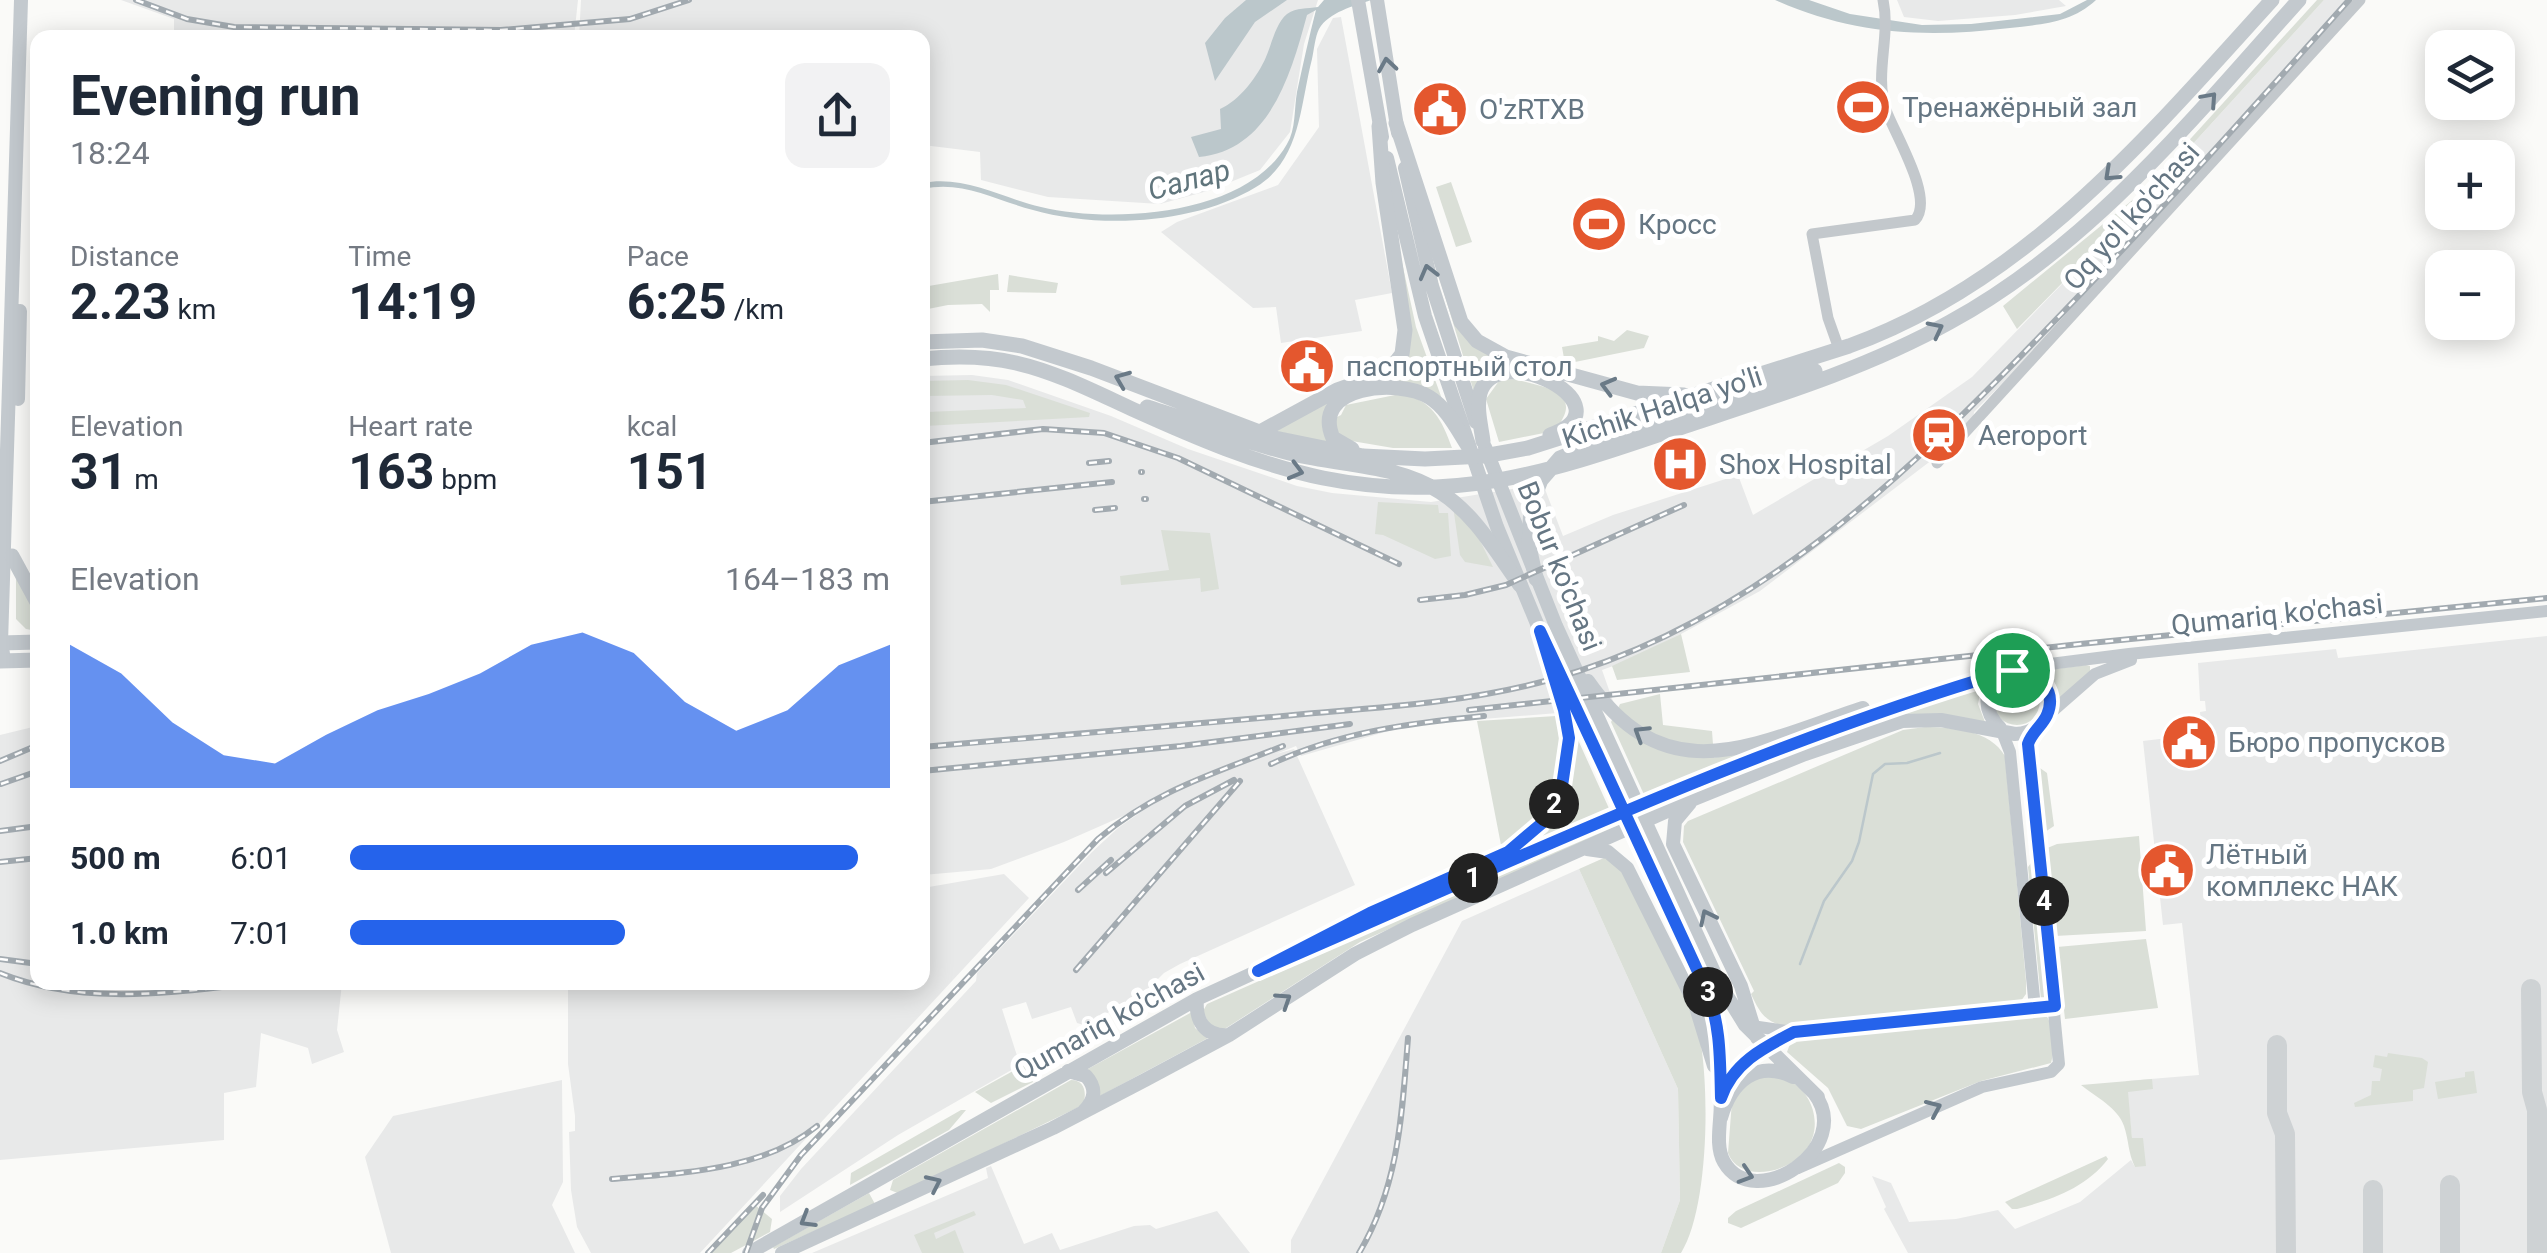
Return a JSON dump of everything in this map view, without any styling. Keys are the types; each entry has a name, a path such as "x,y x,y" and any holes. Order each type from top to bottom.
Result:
{"highway":[{"name":"Kichik Halqa yo'li","path":"930,359 1018,363 1214,444 1291,470 1360,484 1448,487 1544,472 1844,360 1986,275 2041,235 2131,154 2272,0"},
{"name":"Kichik Halqa yo'li","path":"930,342 982,340 1022,346 1091,368 1258,433 1328,450 1400,459 1478,448 1528,448 1704,394 1884,354 1970,311 2084,226 2155,160 2299,0"},
{"path":"1388,124 1461,322 1477,342 1506,357 1637,393 1704,394"},
{"path":"1258,433 1337,390 1384,374 1404,351 1405,330 1383,183 1388,124"},
{"path":"1018,363 1022,346"},
{"path":"1528,582 1530,509 1537,487 1554,464 1574,450 1844,360"},
{"path":"1513,371 1560,386 1574,401 1572,420 1562,430 1478,448 1480,396 1495,375 1513,371"},
{"path":"1400,459 1336,441 1328,423 1334,406 1349,395 1386,387 1412,389 1440,406 1478,448"},
{"path":"1100,394 1276,450 1388,470 1424,483 1470,517 1528,582"},
{"path":"12,556 30,589"},
{"path":"3,643 30,642"},
{"path":"3,661 30,660"}],"main road":[{"path":"3,661 23,0"},
{"name":"Bobur ko'chasi","path":"1377,4 1388,124 1410,263 1441,369 1478,448 1528,582 1540,631 1687,931 1725,994 1756,1034 1818,1097"},
{"name":"Bobur ko'chasi","path":"1358,6 1478,448"},
{"path":"3,643 12,556 11,474"},
{"name":"Bobur ko'chasi","path":"1528,582 1556,626 1687,931 1717,1018 1721,1098"},
{"name":"Qumariq ko'chasi","path":"758,1251 884,1175 1197,999 1679,789 1805,739 2012,670 2129,654 2547,614"},
{"name":"Qumariq ko'chasi","path":"2036,728 2096,674 2131,660 2547,614"},
{"path":"1556,626 1589,682 1613,712 1643,736 1674,749 1700,753 1723,750 1866,707 1937,692"},
{"path":"1258,971 1370,913 1508,852 1550,812 1565,777 1569,738 1540,631"},
{"path":"2035,1008 2010,752 2001,729 1988,712 1988,694 1996,680 2012,670 2027,672 2042,682 2050,699 2047,716"},
{"path":"782,1253 1084,1112 1229,1035 1368,948 1694,799 1902,721 1933,719 2022,734 2036,728"},
{"path":"1578,851 1608,852 1630,873 1695,1004 1721,1098 1721,1154 1731,1171 1756,1180 1789,1173 1982,1087 2056,1070 2060,1058 2028,744 2036,728"},
{"path":"1694,799 1675,821 1675,852 1741,986 1756,1034 1721,1098"},
{"path":"1630,873 1630,862 1646,849 1660,846 1675,852"},
{"path":"2020,858 2040,856"},
{"path":"1197,999 1198,1016 1205,1030 1214,1035 1229,1035"},
{"path":"1756,1034 2055,1006"},
{"path":"1756,1034 1794,1032"},
{"path":"1721,1118 1738,1084 1763,1069 1789,1075 1818,1097 1822,1112 1820,1136 1810,1156 1789,1173"},
{"path":"1068,1071 1086,1076 1093,1087 1092,1101 1084,1112"},
{"path":"884,1175 881,1189 893,1203"}],"street":[{"name":"Oq yo'l ko'chasi","path":"1937,463 2360,0"},
{"path":"1844,360 1828,318 1812,234 1915,220 1922,210 1920,192 1883,94 1884,6"}],"shaded area":[{"path":"121,0 578,0 575,30 174,30 174,19"},
{"path":"581,0 1318,0 1304,44 1290,132 1260,170 1211,190 1160,204 1048,197 981,180 980,152 930,146 930,30 579,30"},
{"path":"1246,0 1287,0 1255,22 1215,81 1205,43 1225,18"},
{"path":"1324,0 1371,0 1323,23 1290,147 1271,176 1232,199 1176,216 1087,220 1033,210 965,189 930,188 930,182 953,182 1070,212 1139,214 1176,209 1242,187 1268,168 1290,138 1316,10 1307,15 1285,84 1260,125 1244,140 1199,157 1191,137 1221,129 1220,109 1253,80 1283,18 1295,10 1318,7"},
{"path":"1775,0 1809,0 1850,14 1922,25 2060,14 2087,0 2096,0 2077,14 2056,21 1919,33 1833,21"},
{"path":"1897,0 2059,0 2066,6 2015,15 1938,21 1904,17"},
{"path":"2317,0 2324,0 2119,225 2017,329 2003,306 2141,193"},
{"path":"2324,0 2355,0 2058,327 1974,412 1973,423 1945,450 1760,591 1627,661 1602,670 1614,704 1558,713 1433,723 1392,730 1301,756 1296,746 1276,754 1294,749 1355,885 1180,964 1164,973 1142,995 1084,1025 1077,1023 1071,1007 1032,1019 1026,1002 1002,1009 1020,1065 898,1135 780,1212 780,1196 801,1169 976,981 977,973 1092,852 1155,802 991,869 930,874 930,376 972,375 1008,380 1111,416 1188,449 1297,486 1332,493 1431,502 1543,484 1563,536 1613,515 1738,475 1753,515 1888,436 1972,377 2119,225"},
{"path":"1341,17 1392,293 1355,300 1362,331 1281,343 1276,307 1253,308 1161,232 1177,222 1278,185 1319,127 1317,49 1333,18"},
{"path":"1451,182 1472,242 1456,247 1436,187"},
{"path":"1398,244 1416,327 1442,399 1367,386 1398,372"},
{"path":"1434,260 1458,324 1508,365 1484,375 1474,392"},
{"path":"998,274 999,290 990,290 990,312 982,304 930,309 930,286"},
{"path":"1009,275 1058,283 1056,293 1007,292"},
{"path":"1627,330 1649,336 1644,348 1565,364 1562,347 1598,341 1598,336 1614,341"},
{"path":"1514,379 1549,389 1564,400 1563,418 1554,431 1499,442 1486,399 1499,381"},
{"path":"930,381 1006,385 1090,413 1089,417 930,426 930,412 1026,408 1023,400 992,395 930,396"},
{"path":"1400,394 1420,401 1434,412 1452,448 1393,448 1340,439 1333,419 1341,415 1346,405"},
{"path":"1326,400 1329,443 1275,431"},
{"path":"1378,502 1438,505 1439,513 1448,513 1451,556 1435,559 1375,534"},
{"path":"1453,506 1463,506 1493,567 1465,562 1460,555"},
{"path":"1161,530 1210,533 1219,589 1201,592 1200,578 1121,585 1120,576 1169,570"},
{"path":"16,578 30,599 30,630 16,619"},
{"path":"1681,634 1690,672 1617,680 1612,666"},
{"path":"2547,636 2547,1253 1908,1253 1884,1209 1872,1176 1891,1183 1909,1222 1956,1219 1998,1210 2015,1229 2080,1202 2131,1160 2135,1167 2126,1081 2199,1075 2182,923 2163,925 2143,741 2209,733 2209,727 2201,728 2200,712 2206,711 2205,701 2200,701 2198,663 2336,649 2338,658"},
{"path":"2086,665 2090,672 2055,703 2040,671"},
{"path":"2017,677 2034,684 2041,701 2034,718 2017,725 2000,718 1993,701 2000,684"},
{"path":"1982,684 1978,704 1985,722 1941,714 1901,716 1567,849 1360,942 1223,1030 1211,1028 1203,1011 1207,1004 1716,779"},
{"path":"1660,694 1663,725 1712,731 1714,758 1778,742 1646,799 1611,722 1620,704"},
{"path":"1556,716 1559,754 1551,790 1531,821 1501,845 1477,721"},
{"path":"1925,727 1980,735 2005,756 2026,994 2018,1005 1791,1028 1770,1021 1751,994 1754,991 1683,842 1684,826 1903,730"},
{"path":"30,728 30,990 341,990 337,1030 344,1052 312,1064 308,1048 261,1033 256,1087 224,1093 224,1140 0,1160 0,735"},
{"path":"1574,731 1612,815 1522,849 1562,796 1572,767"},
{"path":"2033,763 2047,773 2054,826 2042,834"},
{"path":"2139,836 2146,931 2055,936 2045,849 2057,844"},
{"path":"1606,857 1622,872 1696,1020 1701,1043 1705,1105 1702,1173 1691,1232 1681,1253 1661,1253 1680,1200 1678,1089 1579,869"},
{"path":"2031,863 2049,998 2046,1001 2041,999 2028,867"},
{"path":"1579,869 1678,1089 1680,1200 1661,1253 1291,1253 1291,1240 1462,921"},
{"path":"1004,874 1029,898 700,1253 591,1253 577,1227 571,1190 569,1132 575,1131 575,1116 568,1064 568,990 930,990 930,887"},
{"path":"2146,939 2158,1008 2065,1019 2057,947"},
{"path":"1192,1012 1195,1028 1208,1038 1100,1096 1086,1070"},
{"path":"2044,1013 2053,1036 2051,1063 1981,1081 1861,1129 1847,1126 1828,1088 1787,1052 1798,1039"},
{"path":"2388,1053 2428,1062 2424,1088 2413,1090 2413,1101 2355,1107 2354,1103 2371,1095 2372,1081 2380,1081 2382,1069 2373,1067 2375,1055 2387,1057"},
{"path":"1024,1065 1033,1082 991,1103 975,1092"},
{"path":"2474,1071 2477,1093 2438,1099 2435,1082 2465,1077 2465,1072"},
{"path":"1762,1074 1785,1079 1803,1091 1813,1110 1814,1131 1806,1150 1788,1165 1753,1172 1734,1163 1728,1153 1732,1101 1735,1094"},
{"path":"2152,1079 2153,1089 2128,1092 2132,1138 2143,1138 2146,1166 2135,1167 2121,1120 2112,1108 2081,1085"},
{"path":"562,1080 563,1182 552,1205 575,1253 391,1253 365,1157 393,1116"},
{"path":"1071,1080 1084,1088 1083,1105 900,1194 890,1190 893,1180"},
{"path":"966,1110 949,1130 850,1185 851,1173"},
{"path":"2106,1156 2108,1159 2099,1169 2067,1192 2017,1209 2005,1202"},
{"path":"1839,1163 1845,1167 1845,1173 1838,1183 1741,1228 1728,1223 1736,1211"},
{"path":"991,1166 1024,1244 1052,1233 1060,1250 1134,1226 1150,1225 1156,1229 1217,1211 1250,1253 812,1253 988,1178 986,1168"},
{"path":"869,1193 875,1204 774,1249 773,1247"},
{"path":"755,1205 772,1219 770,1232 731,1253 709,1253"},
{"path":"974,1211 976,1215 934,1233 936,1239 955,1230 964,1253 922,1253 914,1235"}],"waterway":[{"path":"1800,964 1824,901 1852,861 1873,774 1885,764 1907,763 1940,753"}],"taxiway":[{"path":"2531,989 2532,1092 2537,1110 2537,1253"},
{"path":"2277,1045 2277,1113 2285,1134 2286,1253"},
{"path":"2450,1185 2450,1253"},
{"path":"2373,1190 2373,1253"}],"railway":[{"path":"136,0 187,19 234,27 501,30 630,19 689,0"},
{"path":"930,746 1458,699 1549,680 1623,655 1692,623 1819,540 1935,441 2122,250 2349,0"},
{"path":"930,442 1043,429 1104,433 1178,458 1399,564"},
{"path":"1089,463 1109,461"},
{"path":"930,501 1112,482"},
{"path":"1420,600 1506,585 1684,505"},
{"path":"1095,510 1115,508"},
{"path":"1469,710 2547,598"},
{"path":"1271,764 1323,744 1375,731 1484,716"},
{"path":"930,770 1181,746 1350,724"},
{"path":"746,1253 762,1208 801,1155 1098,839 1164,795 1283,746"},
{"path":"0,761 30,748"},
{"path":"1,784 30,774"},
{"path":"1106,873 1185,806 1234,780"},
{"path":"1076,970 1240,781"},
{"path":"0,831 30,827"},
{"path":"0,862 30,859"},
{"path":"1078,890 1111,860"},
{"path":"0,959 30,963"},
{"path":"0,973 30,983"},
{"path":"66,990 100,994 187,990"},
{"path":"1359,1253 1383,1202 1390,1176 1408,1038"},
{"path":"612,1179 746,1161 795,1141 817,1126"},
{"path":"708,1253 763,1195"}],"place":[{"name":"Тренажёрный зал","path":"1863,107"},
{"name":"O'zRTXB","path":"1440,109"},
{"name":"Кросс","path":"1599,224"},
{"name":"паспортный стол","path":"1307,366"},
{"name":"Aeroport","path":"1939,435"},
{"name":"Shox Hospital","path":"1680,464"},
{"name":"Бюро пропусков","path":"2189,742"},
{"name":"Лётный комплекс НАК","path":"2167,870"}],"route":[{"path":"2012,670 1805,739 1679,789 1574,834 1364,926 1258,971 1370,913 1508,852 1541,824 1562,786 1569,738 1540,631 1564,682 1611,784 1646,859 1710,999 1717,1018 1721,1098 1738,1068 1765,1046 1794,1032 2055,1006 2028,744 2047,716 2050,699 2038,678 2012,670"}],"water label":[{"name":"Салар","path":"1189,180"}]}
